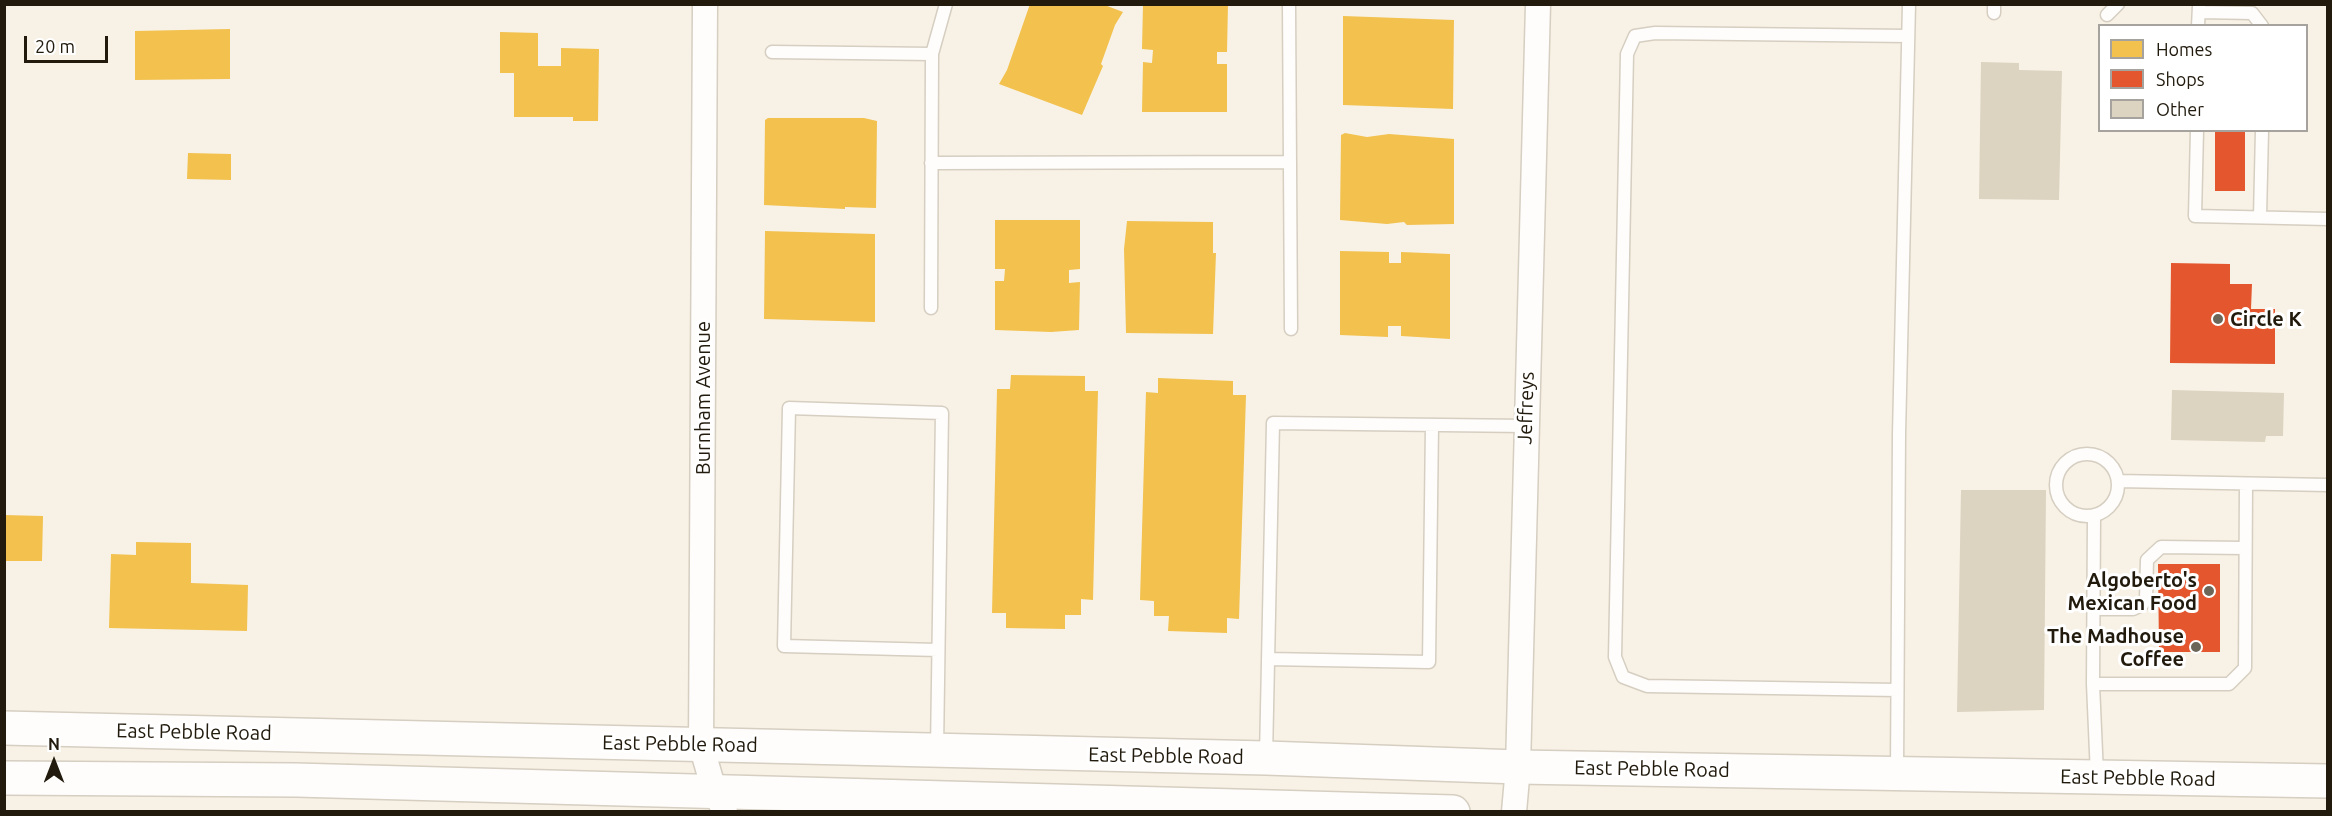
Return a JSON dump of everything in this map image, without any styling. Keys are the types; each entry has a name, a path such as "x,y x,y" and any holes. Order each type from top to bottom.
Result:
{"main road":[{"name":"East Pebble Road","path":"4,728 1266,758 1518,767 2328,782"},
{"path":"4,778 296,780 716,804 1453,812"}],"street":[{"name":"Burnham Avenue","path":"705,4 701,745 716,804"},
{"name":"Jeffreys","path":"1514,812 1518,767 1538,4"}],"lane":[{"path":"931,308 932,54 946,4"},
{"path":"1289,4 1291,329"},
{"path":"1897,774 1899,422 1910,4"},
{"path":"2107,15 2118,4"},
{"path":"2198,24 2199,8 2252,13 2260,24"},
{"path":"1897,690 1647,686 1623,676 1615,657 1627,54 1635,36 1655,33 1908,36"},
{"path":"771,52 932,54"},
{"path":"2197,132 2195,216 2328,219"},
{"path":"2260,217 2262,132"},
{"path":"931,163 1289,162"},
{"path":"937,751 942,413 789,408 784,646 938,650"},
{"path":"1266,758 1273,423 1526,426"},
{"path":"1268,659 1429,662 1432,425"},
{"path":"2091,454 2109,463 2118,481 2114,501 2107,509 2094,515 2077,515 2068,510 2060,501 2056,490 2056,478 2069,459 2091,454"},
{"path":"2118,481 2328,485"},
{"path":"2093,684 2229,684 2245,668 2246,484"},
{"path":"2094,515 2093,684 2097,777"},
{"path":"2094,609 2133,609 2142,605 2146,599 2147,560 2161,548 2246,548"}],"building: Homes":[{"path":"1030,4 1102,4 1123,12 1115,25 1101,64 1103,66 1082,115 999,84 1007,70"},
{"path":"1143,4 1228,4 1227,52 1217,52 1217,64 1227,64 1227,112 1142,112 1143,62 1152,63 1153,50 1142,49"},
{"path":"1343,16 1454,20 1453,109 1343,105"},
{"path":"230,29 230,79 135,80 135,31"},
{"path":"500,32 538,33 538,66 561,66 561,48 599,49 598,121 573,121 573,117 514,117 514,73 500,73"},
{"path":"768,118 864,118 877,121 876,208 845,207 845,209 764,205 765,120"},
{"path":"1345,133 1367,137 1389,134 1454,139 1454,224 1407,225 1404,222 1387,224 1340,220 1341,135"},
{"path":"188,153 231,154 231,180 187,179"},
{"path":"995,220 1080,220 1080,269 1069,270 1069,283 1080,282 1079,330 1051,332 995,330 995,281 1004,281 1005,269 995,269"},
{"path":"1127,221 1213,222 1213,253 1216,253 1213,334 1126,333 1124,249"},
{"path":"765,231 875,234 875,322 764,319"},
{"path":"1340,251 1389,252 1389,263 1401,263 1401,252 1450,254 1450,339 1401,336 1401,326 1388,326 1388,337 1340,335"},
{"path":"1011,375 1085,376 1085,391 1098,391 1093,600 1081,599 1081,615 1065,615 1065,629 1006,628 1006,613 992,613 997,389 1010,389"},
{"path":"1158,378 1233,381 1233,395 1246,395 1239,619 1227,618 1227,633 1168,631 1169,616 1154,616 1154,601 1140,600 1146,392 1158,393"},
{"path":"4,515 43,516 42,561 4,561"},
{"path":"136,542 191,543 191,583 248,585 247,631 109,628 111,554 136,555"}],"building: Shops":[{"path":"2215,132 2245,132 2245,191 2215,191"},
{"path":"2171,263 2230,264 2230,284 2252,284 2251,309 2275,309 2275,364 2170,363"},
{"path":"2158,564 2220,564 2220,652 2159,652"}],"building: Other":[{"path":"1981,62 2019,63 2019,70 2062,71 2059,200 1979,199"},
{"path":"2172,390 2284,393 2283,436 2266,436 2265,442 2171,440"},
{"path":"1961,490 2046,490 2044,710 1957,712"}],"place":[{"name":"Circle K","path":"2218,319"},
{"name":"Algoberto's Mexican Food","path":"2209,591"},
{"name":"The Madhouse Coffee","path":"2196,647"}]}
